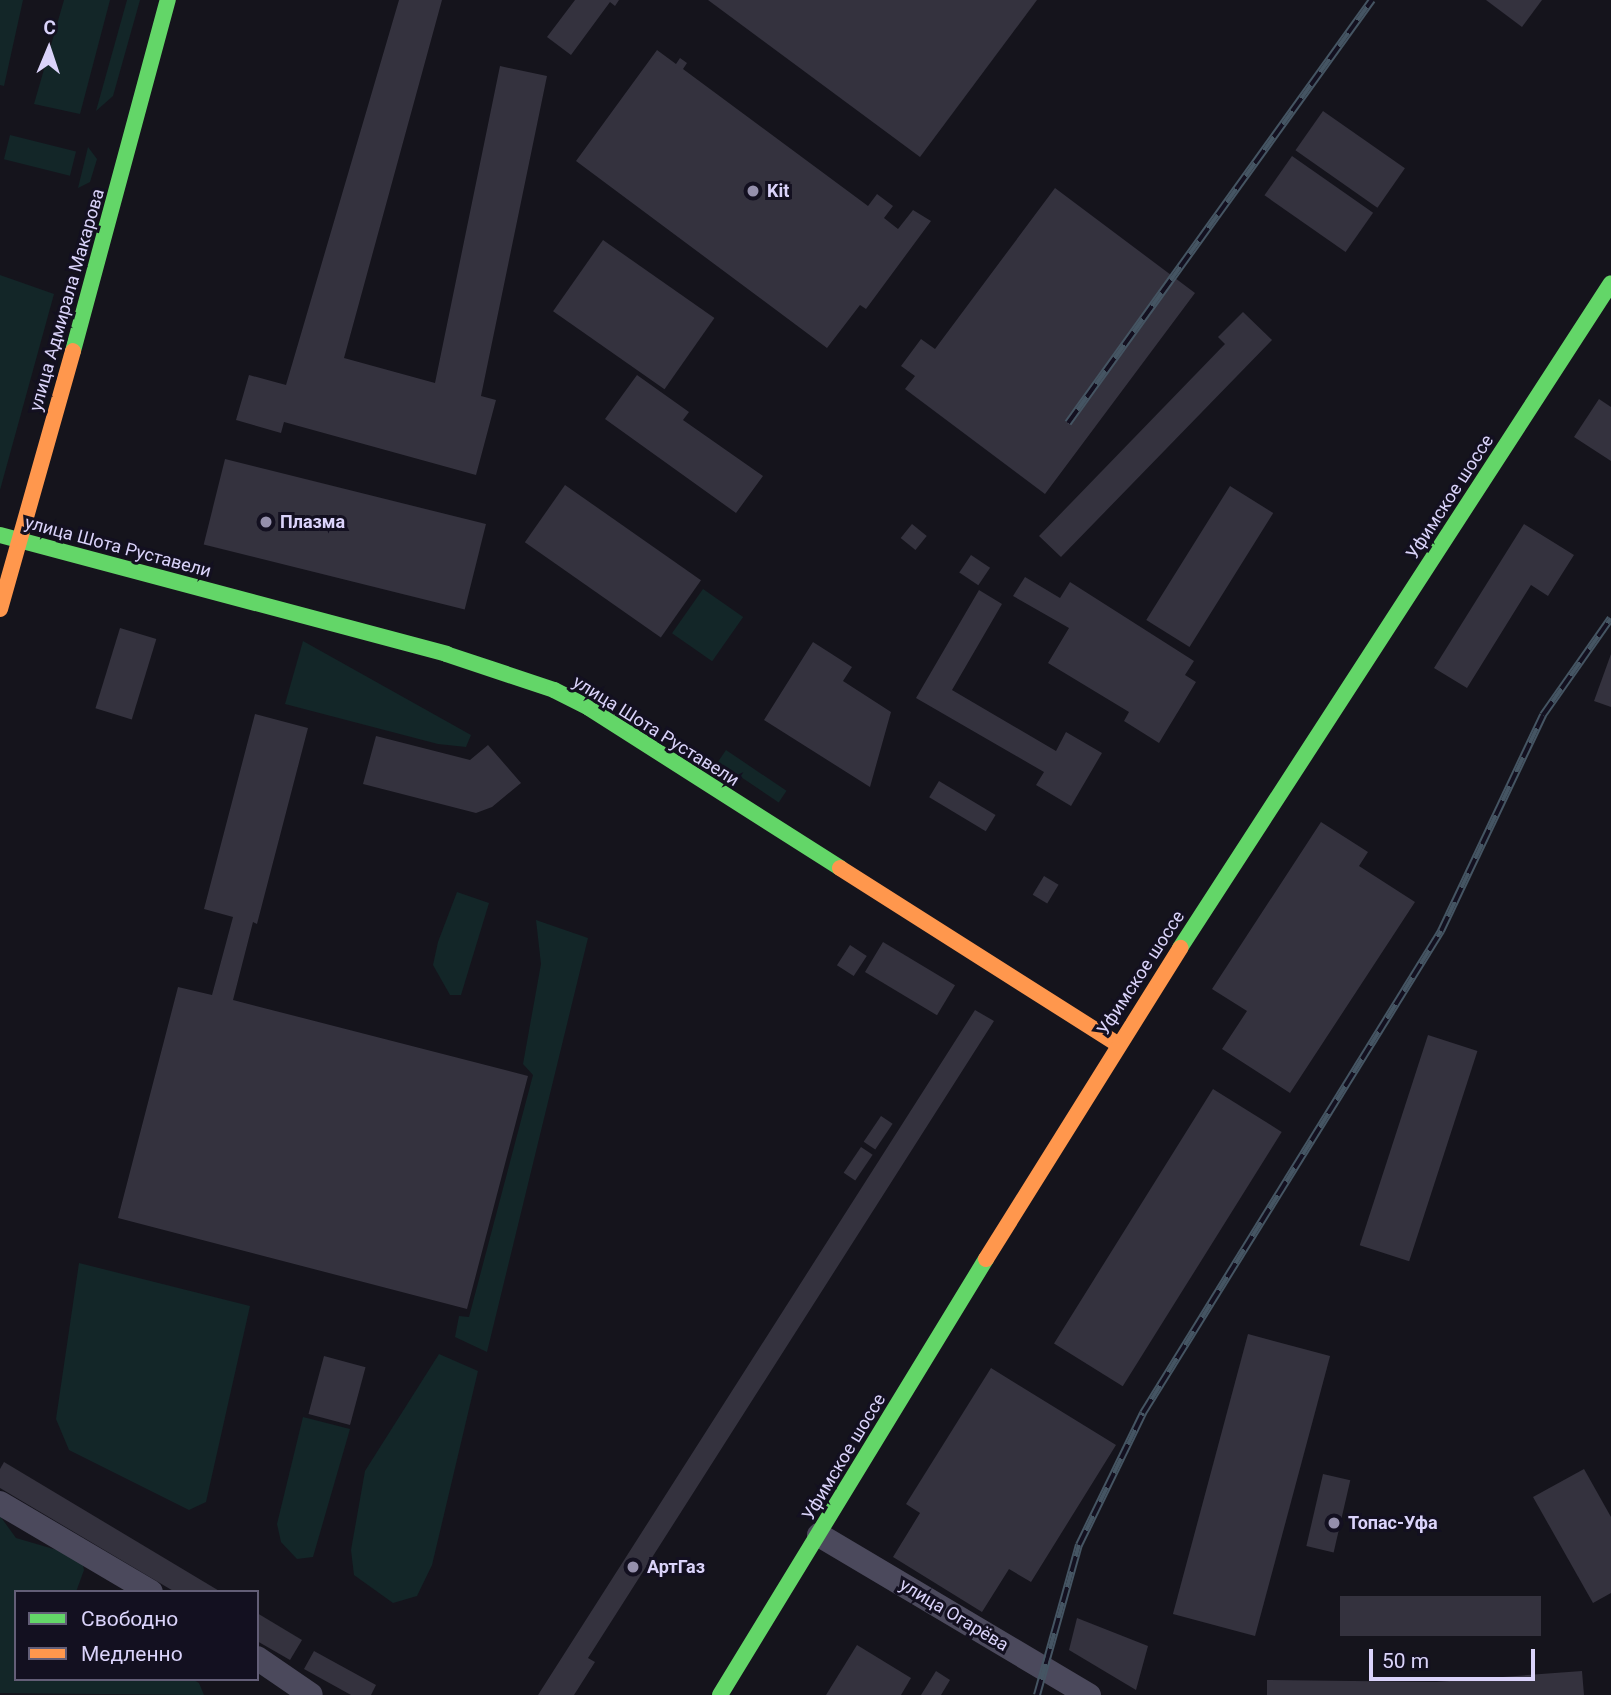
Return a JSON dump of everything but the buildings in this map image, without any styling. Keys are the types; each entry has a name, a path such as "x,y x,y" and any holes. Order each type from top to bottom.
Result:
{"street":[{"name":"улица Адмирала Макарова","path":"0,609 114,209 168,0"},
{"name":"Уфимское шоссе","path":"720,1695 1117,1044 1611,282"},
{"name":"улица Шота Руставели","path":"0,535 446,654 554,690 589,708 1117,1044"},
{"path":"0,1503 148,1590"},
{"name":"улица Огарёва","path":"819,1535 1089,1695"},
{"path":"259,1659 311,1695"}],"green space":[{"path":"0,0 23,0 4,86 0,85"},
{"path":"64,0 110,0 80,114 34,104"},
{"path":"127,0 140,0 113,96 96,111"},
{"path":"10,135 76,151 70,176 4,159"},
{"path":"88,147 97,159 90,182 78,188"},
{"path":"0,275 54,294 0,490"},
{"path":"703,589 743,617 712,661 672,633"},
{"path":"303,641 471,735 466,747 438,744 285,704"},
{"path":"726,750 787,791 779,802 718,762"},
{"path":"457,892 489,903 461,995 450,995 433,965 438,942"},
{"path":"536,920 588,938 487,1352 455,1337 459,1316 469,1317 533,1075 523,1064 541,964"},
{"path":"79,1263 250,1306 206,1502 189,1510 69,1450 56,1419"},
{"path":"439,1354 478,1371 432,1565 417,1596 393,1603 354,1575 351,1550 365,1471"},
{"path":"303,1417 350,1429 313,1557 297,1559 281,1542 277,1524"},
{"path":"0,1516 16,1538 81,1557 84,1570 77,1590 14,1590 14,1681 196,1681 204,1695 0,1693"}],"railway":[{"path":"1068,423 1372,0"},
{"path":"1037,1695 1079,1545 1143,1413 1441,931 1543,715 1611,618"}],"traffic: fast":[{"path":"73,351 168,0"},
{"path":"1180,948 1611,283"},
{"path":"0,535 446,654 554,690 589,708 840,868"},
{"path":"720,1695 986,1259"}],"traffic: slow":[{"path":"0,609 73,351"},
{"path":"840,868 1117,1044"},
{"path":"986,1259 1180,948"}],"place":[{"name":"Kit","path":"753,191"},
{"name":"Плазма","path":"266,522"},
{"name":"Топас-Уфа","path":"1334,1523"},
{"name":"АртГаз","path":"633,1567"}]}
